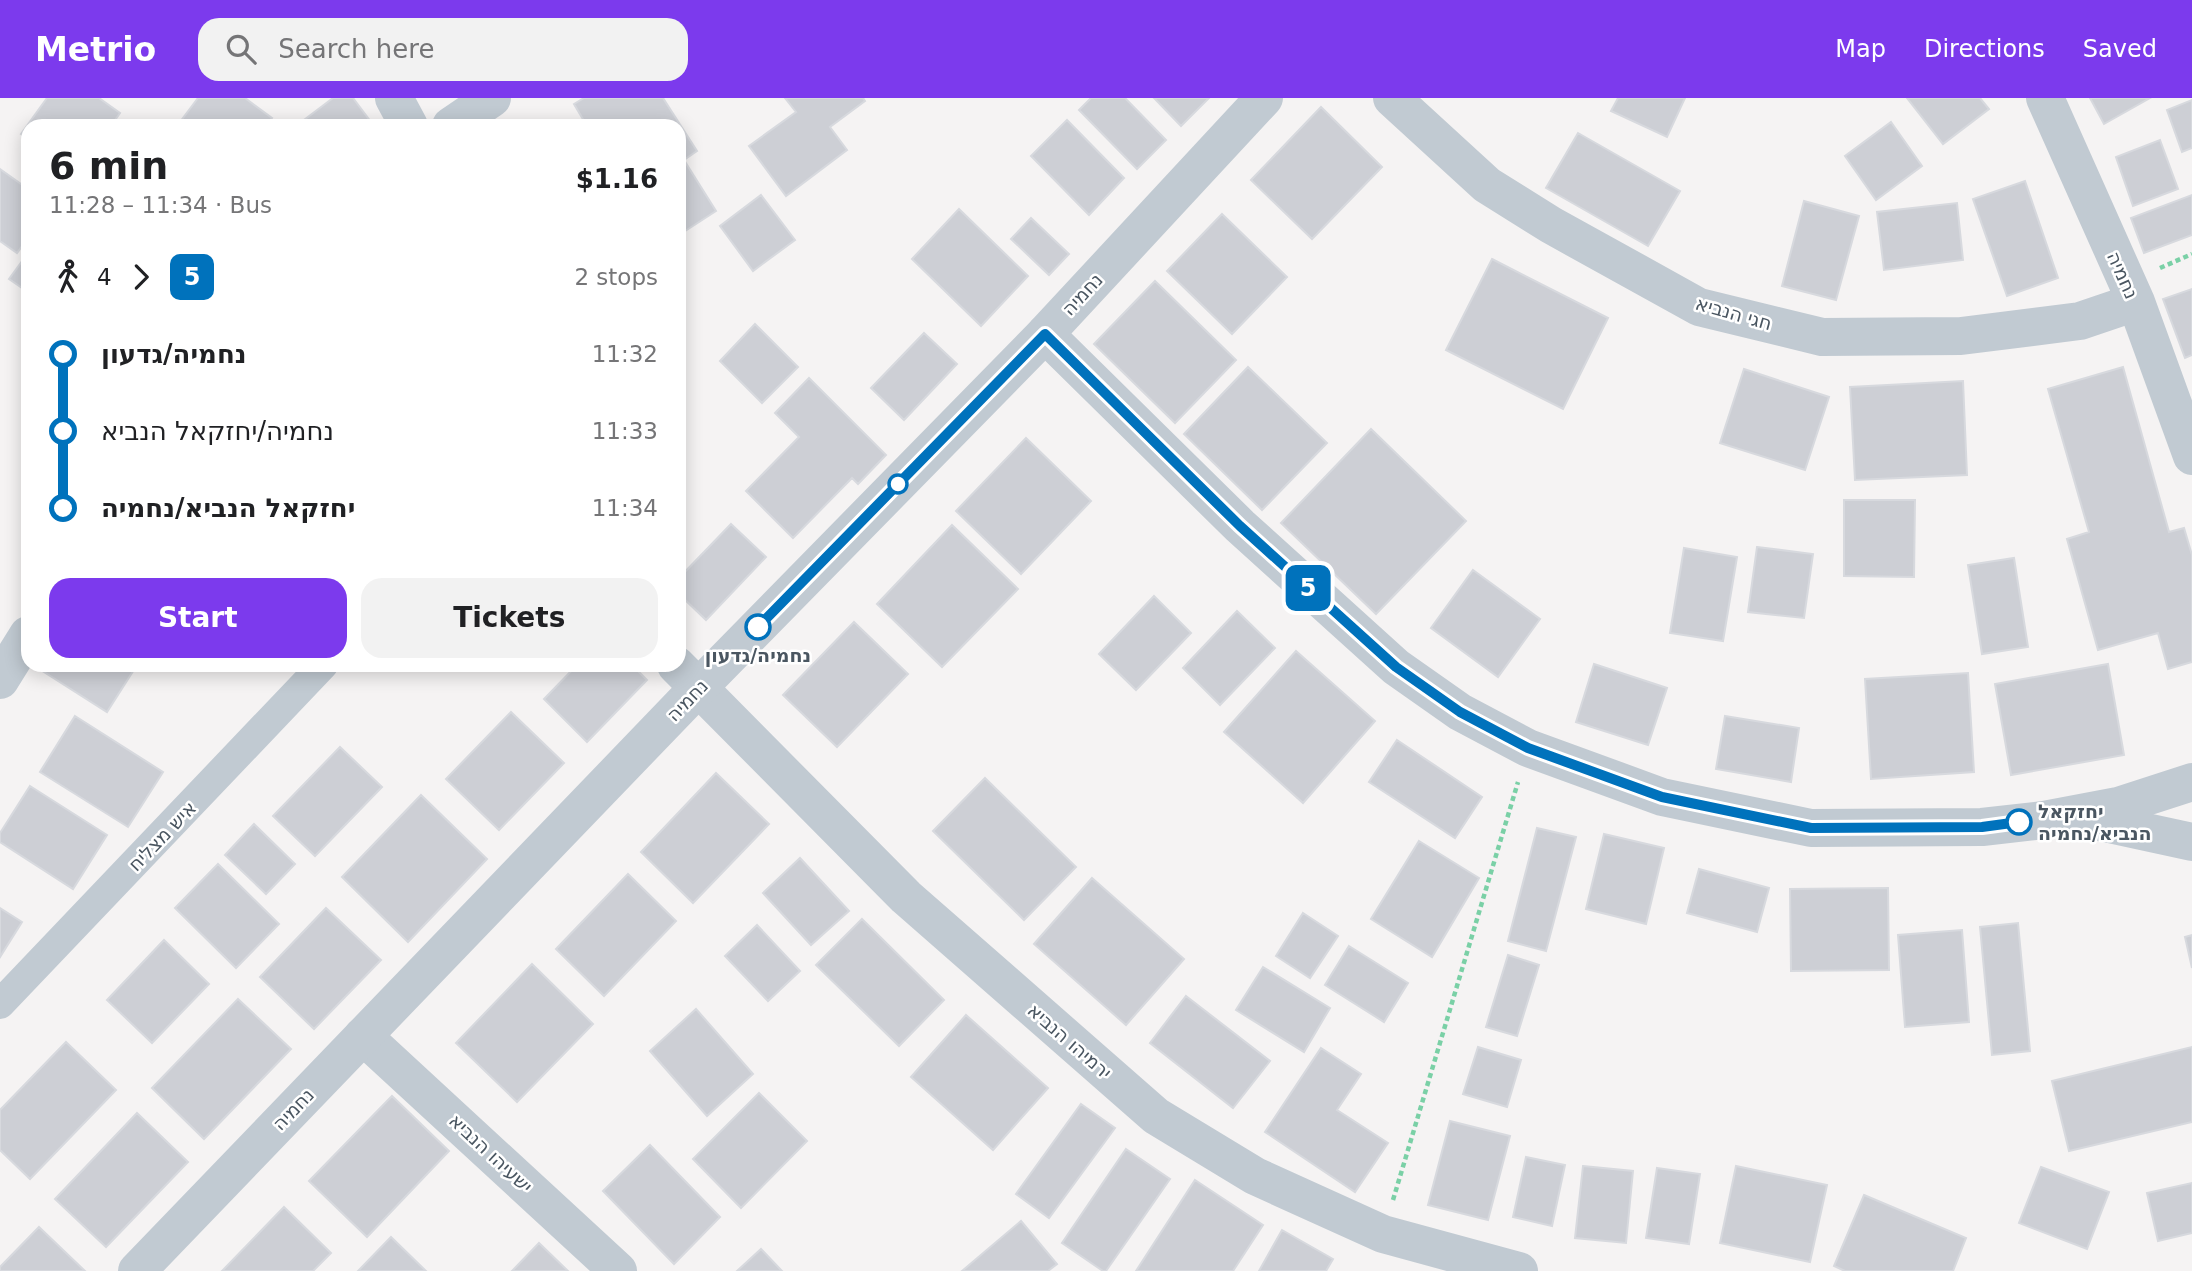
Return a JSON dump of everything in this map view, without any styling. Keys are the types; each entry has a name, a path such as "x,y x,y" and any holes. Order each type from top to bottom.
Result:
{"street":[{"path":"394,98 405,119"},
{"path":"462,119 492,98"},
{"name":"נחמיה","path":"137,1271 363,1036 687,677 1045,334 1264,98"},
{"name":"חגי הנביא","path":"1392,98 1487,185 1551,225 1699,307 1822,337 1961,336 2080,321 2136,302"},
{"name":"נחמיה","path":"2045,98 2136,302 2192,456"},
{"path":"1045,334 1240,526 1396,667 1460,712 1528,748 1662,797 1811,828 1982,827 2119,806 2192,782"},
{"path":"0,680 21,646"},
{"name":"איש מצליח","path":"0,1004 316,672"},
{"name":"ירמיהו הנביא","path":"687,677 906,897 1156,1116 1255,1176 1383,1234 1519,1271"},
{"path":"2067,815 2192,842"},
{"name":"ישעיהו הנביא","path":"363,1036 618,1271"}],"path":[{"path":"1383,1234 1528,748"}],"building":[{"path":"47,98 99,98 120,113 116,119 32,119"},
{"path":"198,98 245,98 272,118 271,119 182,119"},
{"path":"333,98 353,98 369,119 305,119"},
{"path":"584,98 663,98 676,119 583,119 574,104"},
{"path":"785,98 863,98 865,101 830,127 847,150 786,196 749,146 796,112"},
{"path":"1091,98 1125,98 1166,140 1137,169 1079,110"},
{"path":"1154,98 1209,98 1181,126"},
{"path":"1618,98 1685,98 1667,137 1611,111"},
{"path":"1907,98 1980,98 1989,109 1943,144"},
{"path":"2090,98 2150,98 2104,124"},
{"path":"2192,100 2192,148 2182,152 2167,110"},
{"path":"1321,107 1382,167 1312,239 1251,180"},
{"path":"1067,120 1124,178 1089,215 1031,156"},
{"path":"1891,122 1922,166 1876,200 1845,156"},
{"path":"1578,133 1680,191 1648,246 1546,188"},
{"path":"686,134 697,151 686,159"},
{"path":"2160,140 2178,189 2133,206 2116,157"},
{"path":"686,163 716,211 686,230"},
{"path":"0,169 21,184 21,248 17,253 0,241"},
{"path":"2025,181 2058,278 2007,296 1973,199"},
{"path":"761,195 795,240 753,271 720,226"},
{"path":"2192,195 2192,235 2144,253 2131,218"},
{"path":"1804,201 1859,216 1836,300 1782,286"},
{"path":"1957,203 1963,260 1884,270 1877,212"},
{"path":"959,209 1028,276 981,326 912,259"},
{"path":"1222,214 1287,277 1232,334 1167,271"},
{"path":"1031,218 1069,254 1049,275 1011,239"},
{"path":"1492,259 1608,318 1563,409 1446,350"},
{"path":"21,263 21,287 9,279"},
{"path":"1155,281 1236,360 1175,423 1094,344"},
{"path":"2192,289 2192,355 2185,358 2163,299"},
{"path":"755,324 798,367 762,403 720,361"},
{"path":"924,333 957,364 904,420 871,388"},
{"path":"1248,367 1327,443 1262,510 1184,434"},
{"path":"2123,367 2169,532 2184,528 2192,555 2192,662 2168,669 2158,633 2098,650 2067,539 2089,532 2048,389"},
{"path":"1744,369 1829,397 1805,470 1720,443"},
{"path":"809,378 886,455 858,484 852,478 793,538 746,491 799,437 775,413"},
{"path":"1963,381 1967,475 1855,480 1850,387"},
{"path":"1371,429 1466,521 1376,614 1281,523"},
{"path":"1026,438 1091,501 1021,574 956,511"},
{"path":"1844,500 1915,500 1914,577 1844,576"},
{"path":"731,524 766,557 706,620 686,601 686,571"},
{"path":"952,525 1018,589 942,667 877,604"},
{"path":"1757,547 1813,554 1804,618 1748,612"},
{"path":"1684,548 1737,557 1723,641 1670,633"},
{"path":"2014,558 2028,647 1982,654 1968,565"},
{"path":"1473,570 1540,619 1498,677 1431,628"},
{"path":"1154,596 1191,633 1136,690 1099,654"},
{"path":"1237,611 1275,648 1220,705 1183,668"},
{"path":"854,622 908,674 837,747 783,695"},
{"path":"1296,651 1375,721 1303,803 1224,732"},
{"path":"1594,664 1667,688 1648,745 1576,722"},
{"path":"2108,664 2124,755 2011,775 1995,684"},
{"path":"44,672 133,672 107,712"},
{"path":"570,672 639,672 647,680 587,742 544,699"},
{"path":"1968,673 1974,772 1871,779 1865,679"},
{"path":"511,712 564,763 499,830 446,779"},
{"path":"75,716 163,772 128,827 40,772"},
{"path":"1725,716 1799,728 1791,782 1716,769"},
{"path":"1397,740 1482,797 1455,838 1369,782"},
{"path":"340,747 382,787 315,856 273,816"},
{"path":"716,773 769,824 693,903 641,852"},
{"path":"985,778 1076,867 1024,920 933,831"},
{"path":"30,786 107,835 73,889 0,842 0,833"},
{"path":"421,795 487,859 408,942 342,877"},
{"path":"254,824 295,864 266,894 225,855"},
{"path":"1537,828 1576,837 1546,951 1508,941"},
{"path":"1604,834 1664,848 1646,924 1586,909"},
{"path":"1419,841 1479,878 1432,957 1371,919"},
{"path":"800,858 849,911 811,945 763,893"},
{"path":"218,864 279,924 236,968 175,908"},
{"path":"1699,869 1769,888 1757,932 1687,913"},
{"path":"628,874 676,921 604,996 556,949"},
{"path":"1092,878 1184,959 1126,1025 1034,944"},
{"path":"1888,888 1889,970 1791,971 1790,889"},
{"path":"0,908 22,922 0,957"},
{"path":"326,908 381,960 314,1029 260,977"},
{"path":"1303,913 1338,936 1310,978 1276,956"},
{"path":"862,919 944,1000 899,1046 816,965"},
{"path":"2018,923 2030,1051 1992,1055 1980,927"},
{"path":"757,925 800,971 768,1001 725,956"},
{"path":"1962,930 1969,1022 1905,1027 1898,935"},
{"path":"2192,935 2192,968 2185,937"},
{"path":"164,940 209,984 152,1043 107,1000"},
{"path":"1349,946 1408,983 1384,1022 1325,985"},
{"path":"1508,955 1539,965 1517,1036 1486,1027"},
{"path":"532,964 593,1024 517,1102 456,1043"},
{"path":"1263,967 1330,1008 1304,1052 1236,1010"},
{"path":"1186,996 1270,1061 1233,1108 1150,1043"},
{"path":"238,999 291,1049 204,1139 152,1088"},
{"path":"696,1009 753,1074 707,1116 650,1051"},
{"path":"966,1015 1048,1088 993,1150 911,1077"},
{"path":"66,1042 116,1090 30,1179 0,1150 0,1110"},
{"path":"1478,1047 1521,1060 1507,1107 1463,1094"},
{"path":"2192,1047 2192,1122 2069,1151 2052,1081"},
{"path":"1321,1048 1361,1074 1337,1110 1388,1143 1355,1192 1265,1132"},
{"path":"759,1093 807,1141 741,1208 693,1159"},
{"path":"392,1096 449,1151 367,1237 309,1181"},
{"path":"1081,1104 1115,1128 1049,1218 1016,1194"},
{"path":"137,1113 188,1162 106,1247 55,1199"},
{"path":"1450,1121 1510,1136 1488,1220 1428,1205"},
{"path":"650,1145 720,1217 674,1264 603,1191"},
{"path":"1126,1149 1170,1179 1106,1271 1103,1271 1062,1243"},
{"path":"1526,1157 1565,1165 1552,1226 1513,1217"},
{"path":"1583,1166 1633,1171 1626,1243 1575,1238"},
{"path":"1736,1166 1827,1185 1810,1262 1720,1243"},
{"path":"2041,1167 2109,1192 2087,1249 2019,1223"},
{"path":"1657,1168 1700,1174 1689,1244 1646,1238"},
{"path":"1195,1180 1263,1225 1233,1271 1136,1271"},
{"path":"2192,1183 2192,1233 2158,1241 2147,1193"},
{"path":"1864,1195 1966,1238 1953,1271 1845,1271 1834,1266"},
{"path":"284,1207 331,1253 313,1271 222,1271"},
{"path":"1021,1221 1057,1264 1048,1271 962,1271"},
{"path":"39,1227 85,1271 0,1271 0,1267"},
{"path":"1282,1230 1333,1259 1326,1271 1259,1271"},
{"path":"391,1237 426,1271 358,1271"},
{"path":"539,1243 568,1271 512,1271"},
{"path":"761,1249 782,1271 737,1271"}],"bus line":[{"name":"5","path":"758,627 1045,334 1240,526 1396,667 1460,712 1528,748 1662,797 1811,828 1982,827 2019,822"}],"place":[{"name":"נחמיה/גדעון","path":"758,627"},
{"name":"יחזקאל הנביא/נחמיה","path":"2019,822"}]}
